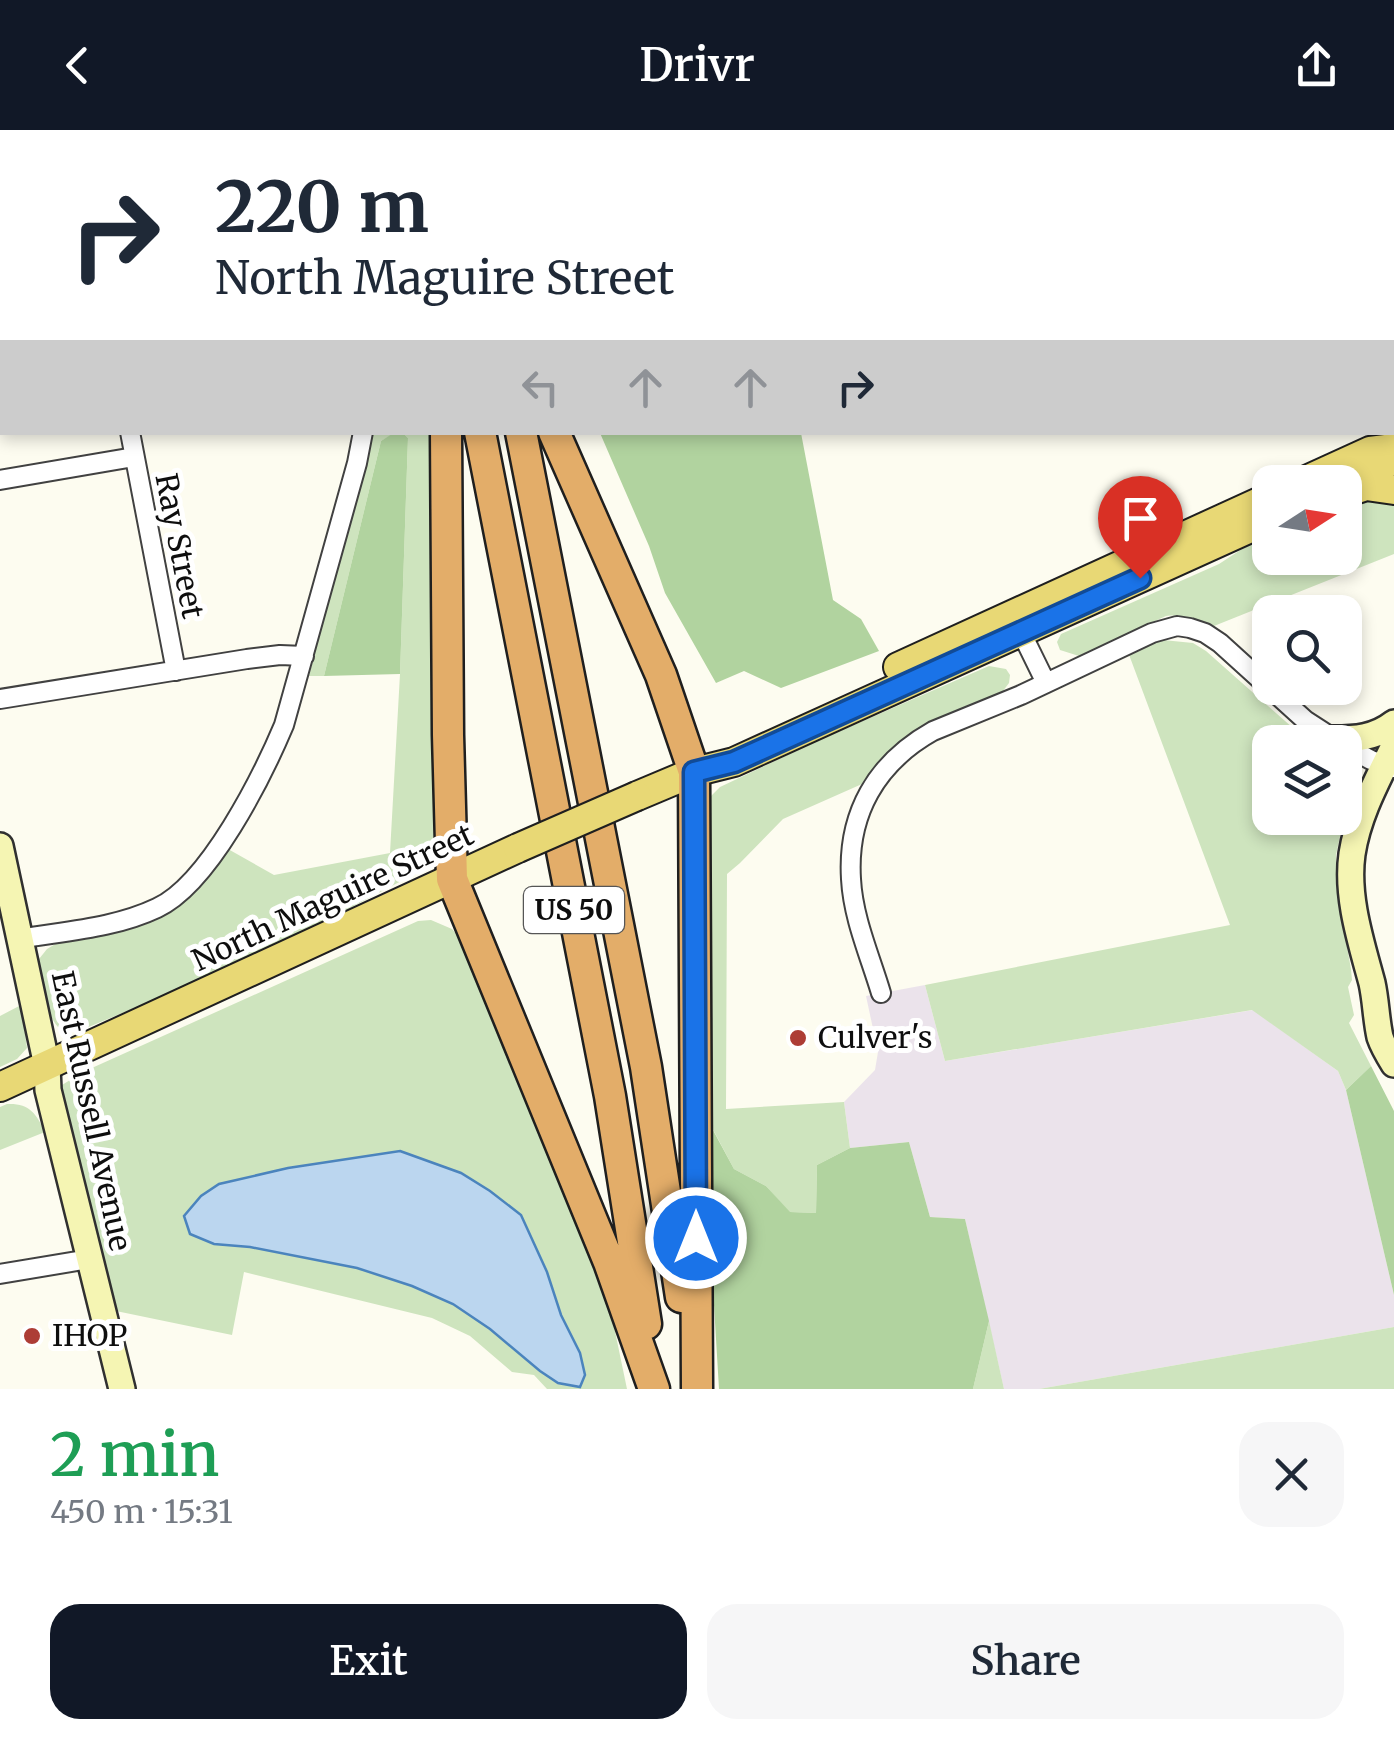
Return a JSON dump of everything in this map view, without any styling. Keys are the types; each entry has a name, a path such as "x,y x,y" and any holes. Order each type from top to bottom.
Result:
{"highway":[{"path":"446,435 452,879 609,1262 655,1389"},
{"name":"US 50","path":"481,435 610,1096 655,1389"},
{"name":"US 50","path":"522,435 646,1067 696,1389"},
{"path":"555,435 661,674 694,772 696,1389"}],"main road":[{"path":"1350,465 1368,435"},
{"path":"1355,465 1370,452 1394,448"},
{"path":"1362,471 1381,468 1394,457"},
{"path":"1362,487 1394,490"},
{"name":"North Maguire Street","path":"694,772 715,751 1252,505"},
{"name":"North Maguire Street","path":"0,1086 518,848 694,772 734,762 1252,527"}],"street":[{"name":"Ray Street","path":"130,435 176,671"},
{"path":"20,939 126,921 162,906 195,878 234,823 284,725 362,435"},
{"path":"0,480 134,457"},
{"path":"881,993 851,878 854,830 872,785 885,768 919,739 1152,633 1177,626 1204,633 1220,643 1313,725"},
{"path":"1021,632 1046,683"},
{"path":"0,699 247,659 304,656"},
{"path":"1362,738 1394,724"},
{"path":"1362,750 1391,760 1364,810 1352,854 1352,898 1377,1004 1380,1038 1394,1064"},
{"name":"East Russell Avenue","path":"0,846 47,1066 48,1090 122,1389"},
{"path":"0,1274 89,1259"}],"shaded area":[{"path":"925,985 945,1061 1253,1010 1338,1071 1346,1090 1394,1295 1394,1327 1039,1389 1004,1389 965,1219 930,1217 909,1142 850,1148 844,1102 875,1070 878,1052 866,996"}],"green space":[{"path":"370,435 392,435 381,441 324,676 309,676"},
{"path":"390,435 408,438 400,674 324,676 381,441"},
{"path":"405,435 430,435 435,829 434,846 424,869 255,958 79,1031 58,1027 42,986 39,959 47,949 57,943 125,930 155,919 202,883 228,849 274,875 390,853 408,438"},
{"path":"601,435 801,435 833,600 861,619 879,651 781,688 744,671 716,683 665,593"},
{"path":"1362,499 1394,502 1394,554 1362,567"},
{"path":"1252,544 1252,575 1342,575 1292,595 1252,595 1252,611 1214,626 1166,616 1079,656 1060,650 1057,642 1061,634 1219,564"},
{"path":"1163,640 1193,643 1252,692 1252,705 1267,705 1290,725 1252,725 1252,835 1340,835 1336,855 1337,892 1351,969 1348,987 1354,1015 1349,1023 1371,1066 1346,1090 1338,1071 1252,1010 945,1061 925,985 1230,925 1128,652"},
{"path":"989,666 1006,669 1010,675 1003,691 917,729 883,757 862,784 783,819 727,874 726,1109 844,1102 850,1148 817,1165 816,1213 789,1212 766,1186 734,1169 709,1122 709,798 720,787 817,741"},
{"path":"431,920 452,929 461,939 606,1288 627,1389 547,1389 534,1375 512,1372 470,1336 432,1318 244,1272 232,1335 116,1311 107,1304 62,1085 83,1072 418,921","holes":["401,1151 461,1173 521,1215 580,1353 585,1375 539,1370 470,1314 399,1280 336,1262 214,1244 219,1184 288,1168"]},
{"path":"21,1005 27,1048 17,1059 0,1067 0,1016"},
{"path":"1371,1066 1394,1111 1394,1295 1346,1090"},
{"path":"7,1104 31,1110 45,1132 0,1150 0,1107"},
{"path":"707,1119 734,1169 766,1186 790,1212 816,1213 817,1165 850,1148 909,1142 930,1217 965,1219 989,1321 973,1389 719,1389"},
{"path":"989,1321 1004,1389 973,1389"},
{"path":"1394,1327 1394,1389 1039,1389"}],"water":[{"path":"400,1151 461,1173 521,1215 580,1353 585,1375 580,1387 558,1383 453,1304 412,1286 357,1268 214,1244 190,1234 184,1216 201,1196 219,1184 288,1168"}],"place":[{"name":"Culver's","path":"798,1038"},
{"name":"IHOP","path":"32,1336"}],"route":[{"path":"696,1238 694,772 734,762 1140,578"}]}
